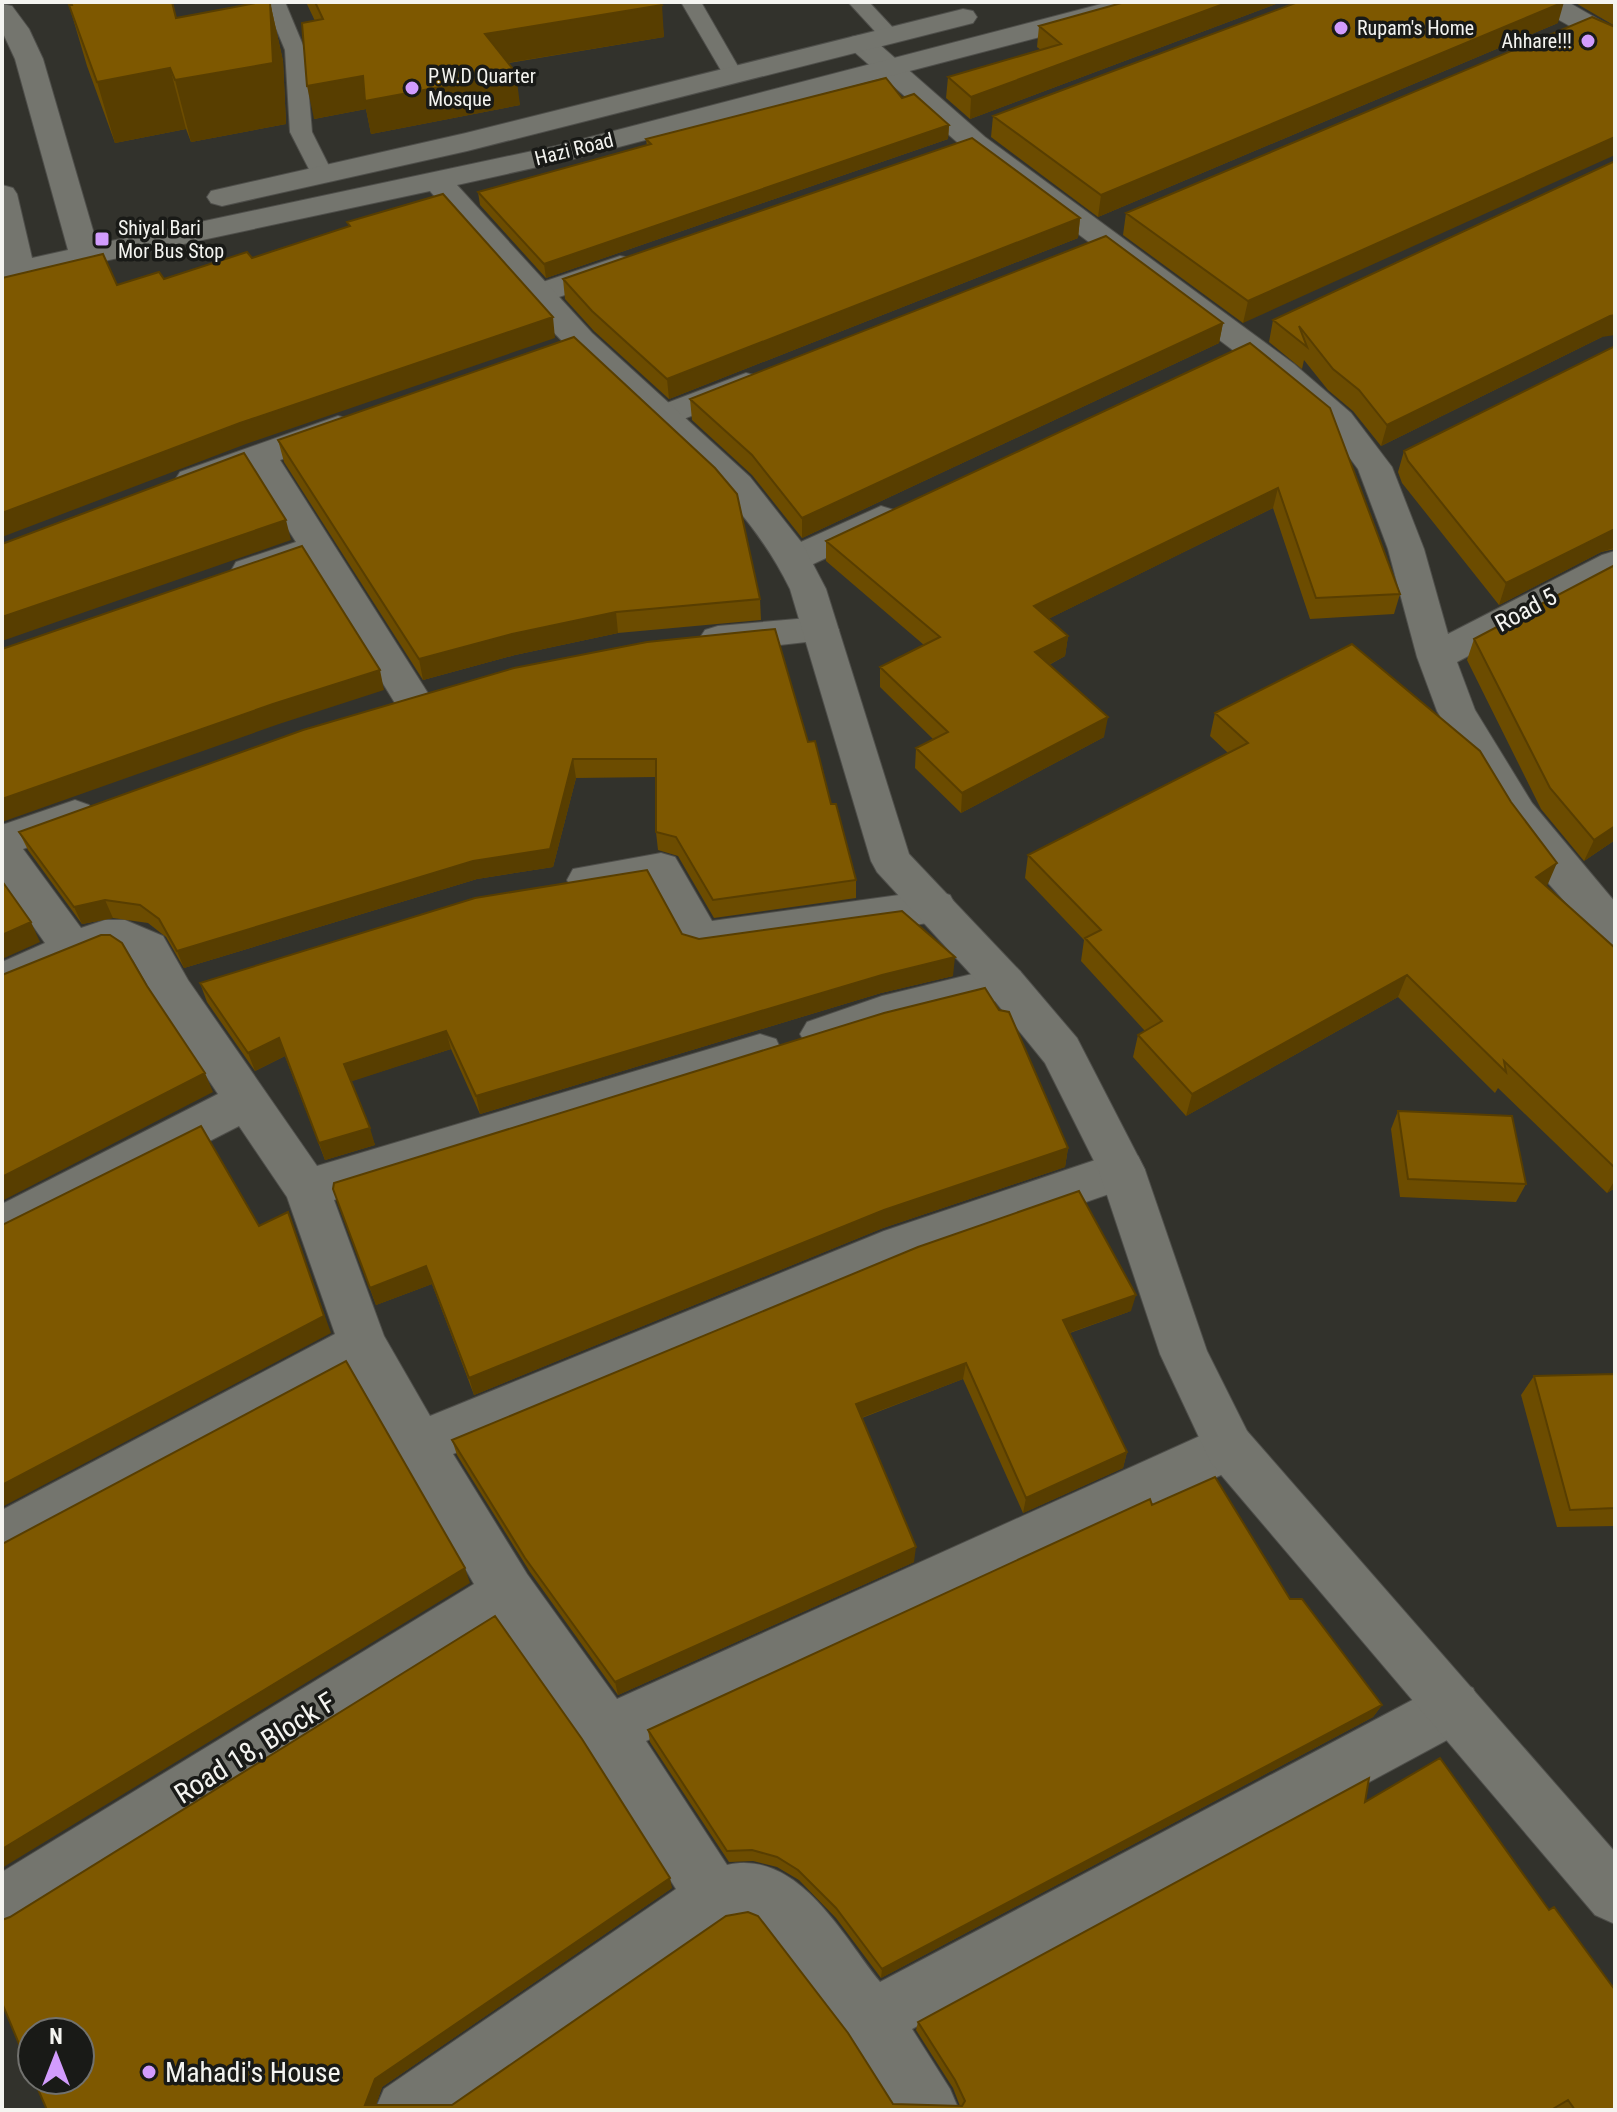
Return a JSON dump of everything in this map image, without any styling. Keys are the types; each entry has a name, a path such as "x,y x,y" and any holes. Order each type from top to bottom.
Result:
{"street":[{"name":"Hazi Road","path":"80,244 322,174 467,142 733,75 1141,2"},
{"path":"1548,2 1615,40"},
{"name":"Hazi Road","path":"80,244 438,182 559,154 994,9"},
{"path":"2,12 19,35 29,59 80,244 9,258 2,194"},
{"path":"1558,36 1587,24"},
{"path":"880,49 970,138 1244,343 1389,460 1406,549 1436,657 1456,711 1518,813 1564,873 1615,930"},
{"path":"438,182 536,295 567,348 663,416 779,530 796,558 891,861 1005,983 1061,1051 1122,1170 1184,1354 1229,1447 1615,1895"},
{"path":"536,295 653,254"},
{"path":"663,416 781,370"},
{"path":"164,491 362,419"},
{"path":"259,455 412,699"},
{"path":"796,558 909,505"},
{"path":"212,584 317,547"},
{"name":"Road 5","path":"1436,657 1615,563"},
{"path":"689,642 820,630"},
{"path":"2,841 105,804"},
{"path":"2,851 72,948"},
{"path":"554,886 661,868 701,939 935,906"},
{"path":"2,980 105,936 125,936 148,948 189,988 248,1100 307,1189 363,1344 419,1444 508,1592 607,1731 714,1897"},
{"path":"307,1189 882,1013 1005,983"},
{"path":"2,1227 248,1100"},
{"path":"419,1444 901,1245 1122,1170"},
{"path":"2,1537 363,1344"},
{"path":"607,1731 1229,1447"},
{"name":"Road 18, Block F","path":"2,1905 508,1592"},
{"path":"871,2019 1454,1707"},
{"path":"405,2110 714,1897 745,1889 764,1892 772,1898 871,2019 929,2110"}],"lane":[{"path":"275,2 295,50 301,132 322,174"},
{"path":"691,2 733,75"},
{"path":"858,2 880,49"}],"building":[{"path":"71,2 172,2 176,18 270,2 273,63 175,80 170,68 97,82 69,5 72,5"},
{"path":"315,2 660,2 662,5 485,34 516,73 365,101 363,76 307,86 302,23 323,19"},
{"path":"1125,2 1229,2 971,97 948,77 1061,44 1039,26"},
{"path":"1298,2 1564,2 1101,195 993,116"},
{"path":"1592,17 1615,27 1615,137 1248,301 1126,213"},
{"path":"886,78 902,98 914,94 949,125 544,264 478,192 651,144 646,139"},
{"path":"972,138 1080,218 667,379 592,311 563,279"},
{"path":"1615,161 1615,315 1387,425 1359,390 1333,369 1299,326 1307,347 1273,320"},
{"path":"443,194 553,317 240,423 2,513 2,278 103,254 117,285 159,272 164,279 247,252 252,258 350,226 347,222"},
{"path":"1106,236 1223,323 802,518 752,455 690,399"},
{"path":"574,337 715,468 737,494 760,599 616,612 512,634 419,659 278,440"},
{"path":"1250,343 1330,408 1400,594 1316,598 1278,488 1034,606 1068,636 1035,652 1108,717 962,793 916,748 948,732 880,667 940,637 826,541"},
{"path":"1615,346 1615,529 1506,583 1408,461 1404,451"},
{"path":"244,453 286,520 2,617 2,544"},
{"path":"302,546 380,670 2,799 2,649"},
{"path":"1615,565 1615,826 1594,840 1550,788 1474,639"},
{"path":"775,629 808,742 815,741 831,804 836,804 856,880 713,900 676,837 656,832 656,759 573,759 550,849 473,861 177,951 159,919 140,905 105,900 74,907 19,832 303,730 514,668 647,642"},
{"path":"1352,644 1480,751 1511,802 1557,863 1536,877 1615,948 1615,1168 1504,1061 1506,1072 1407,975 1192,1094 1138,1035 1162,1021 1085,938 1101,930 1028,855 1248,743 1215,713"},
{"path":"647,870 682,934 699,939 902,911 955,957 882,975 476,1096 446,1031 344,1064 370,1128 319,1143 279,1038 248,1053 200,983 475,898"},
{"path":"2,881 31,922 2,935"},
{"path":"101,935 110,935 122,943 205,1073 2,1177 2,975"},
{"path":"985,988 999,1010 1009,1012 1068,1148 884,1210 469,1378 426,1266 370,1288 333,1189 334,1183 884,1013"},
{"path":"1398,1111 1512,1116 1526,1184 1408,1179"},
{"path":"201,1126 259,1226 288,1212 324,1316 2,1485 2,1225"},
{"path":"1079,1191 1136,1295 1063,1320 1127,1452 1026,1498 966,1363 856,1404 916,1547 615,1682 525,1558 452,1440 918,1247"},
{"path":"346,1361 465,1568 2,1849 2,1544"},
{"path":"1615,1374 1615,1508 1570,1510 1534,1376"},
{"path":"1215,1477 1290,1599 1302,1599 1382,1705 882,1969 836,1908 798,1870 777,1857 752,1850 727,1851 648,1730 1150,1499 1152,1505"},
{"path":"495,1616 582,1739 670,1878 375,2079 365,2105 452,2105 726,1916 748,1912 758,1916 848,2033 893,2104 962,2106 965,2101 955,2080 918,2022 1369,1778 1365,1802 1440,1758 1549,1910 1554,1907 1615,1990 1615,2110 1575,2110 1568,2100 1551,2110 47,2110 41,2096 96,2096 96,2016 16,2016 16,2037 2,2003 2,1920"}],"place":[{"name":"Rupam's Home","path":"1341,28"},
{"name":"Ahhare!!!","path":"1588,41"},
{"name":"P.W.D Quarter Mosque","path":"412,88"},
{"name":"Shiyal Bari Mor Bus Stop","path":"102,239"},
{"name":"Mahadi's House","path":"149,2072"}]}
